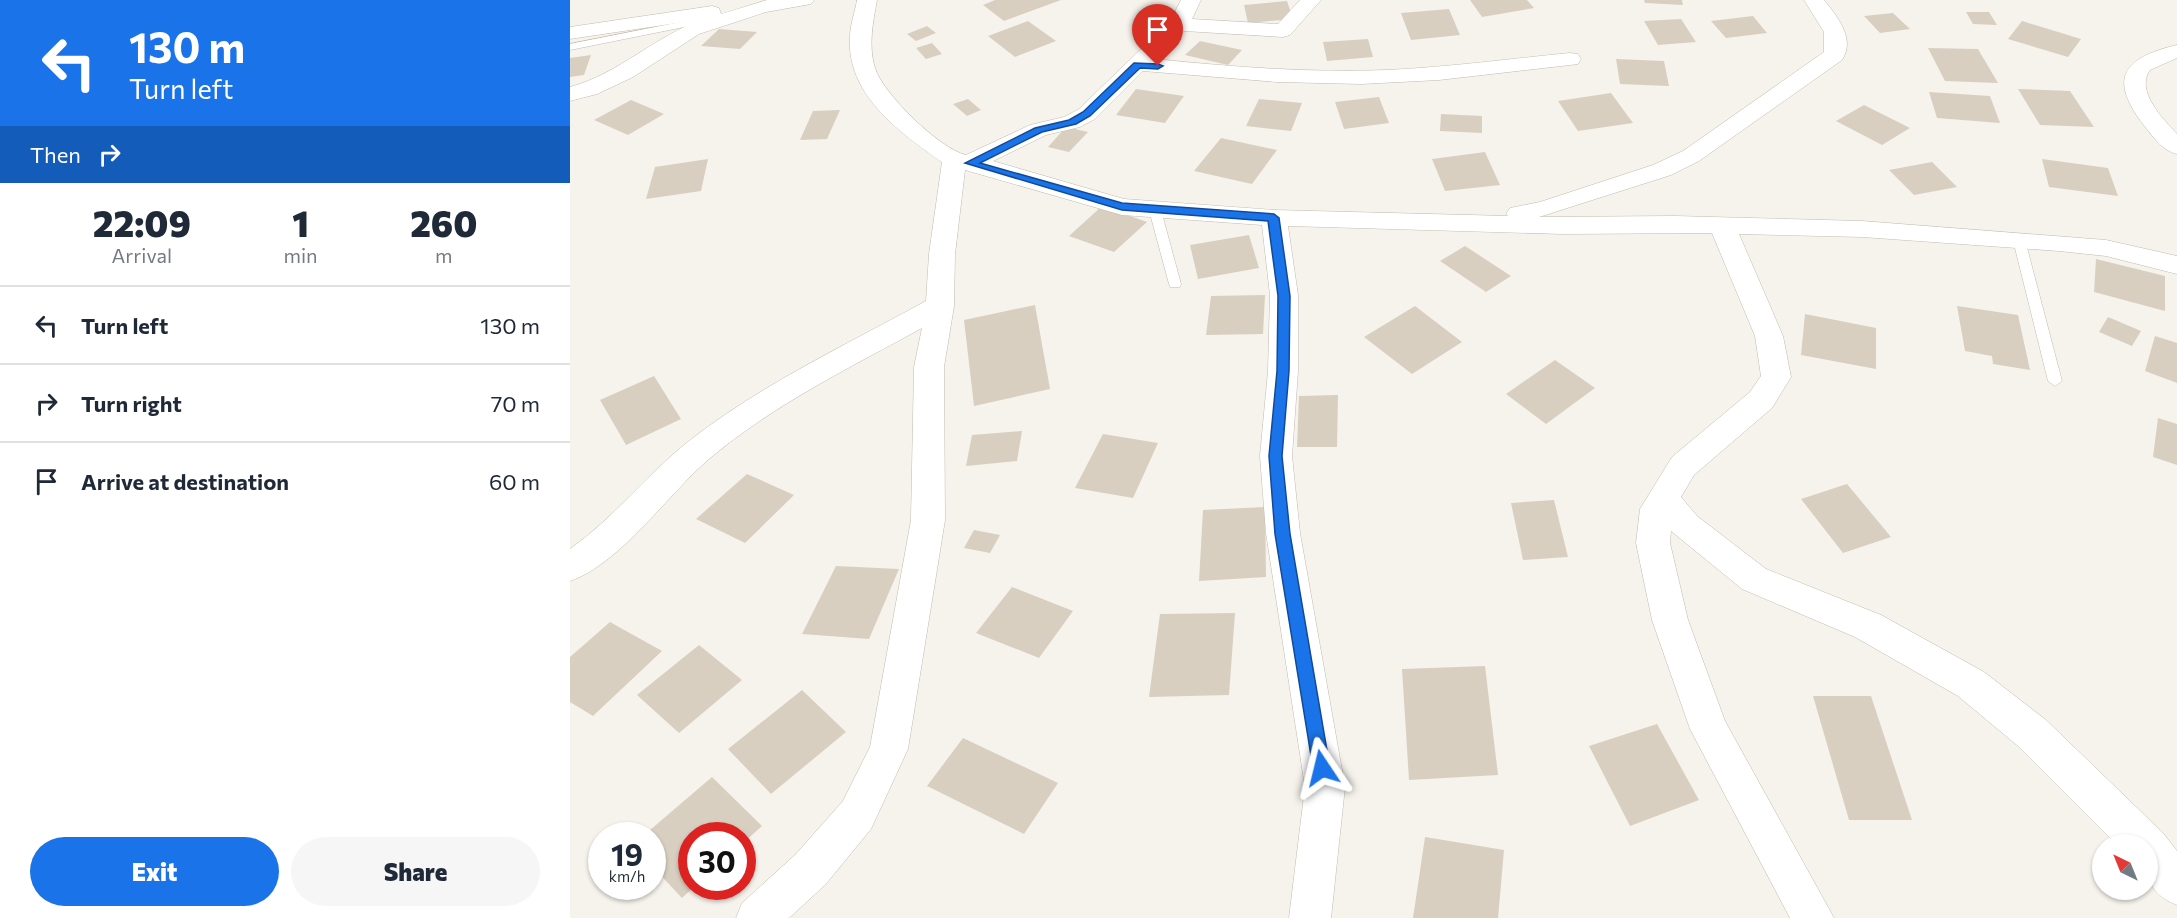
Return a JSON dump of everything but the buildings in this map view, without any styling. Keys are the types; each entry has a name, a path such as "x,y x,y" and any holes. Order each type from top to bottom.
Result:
{"street":[{"path":"570,33 804,0"},
{"path":"867,0 860,37 864,69 887,107 921,137 962,161 1122,207 1274,218 1485,222 1563,226 1722,225 1862,229 2106,248 2177,265"},
{"path":"962,161 1038,130 1072,122 1087,114 1179,24 1191,0"},
{"path":"1179,24 1283,31 1311,0"},
{"path":"1485,222 1546,208 1662,170 1691,156 1834,55 1838,45 1835,31 1814,0"},
{"path":"576,94 657,54 692,30 762,7"},
{"path":"2177,51 2142,65 2134,75 2133,86 2143,106 2163,135 2177,147"},
{"path":"1138,64 1236,75 1358,78 1464,71 1570,59"},
{"path":"757,918 810,870 857,815 889,749 928,520 929,367 940,306 942,254 962,161"},
{"path":"1274,218 1284,296 1283,371 1276,456 1282,534 1325,787 1310,918"},
{"path":"1722,225 1769,336 1776,376 1761,400 1727,432 1683,466 1656,509 1653,543 1670,620 1709,729 1814,918"},
{"path":"573,557 699,450 771,401 940,306"},
{"path":"1664,498 1685,525 1754,579 1868,626 1971,684 2032,734 2134,834"},
{"path":"2158,860 2177,884"}],"lane":[{"path":"570,47 635,36 762,7"},
{"path":"1155,210 1175,284"},
{"path":"2019,240 2055,381"}],"route":[{"path":"1158,66 1138,64 1087,114 1072,122 1038,130 970,163 1122,207 1274,218 1284,296 1283,371 1276,456 1282,534 1322,768"}]}
